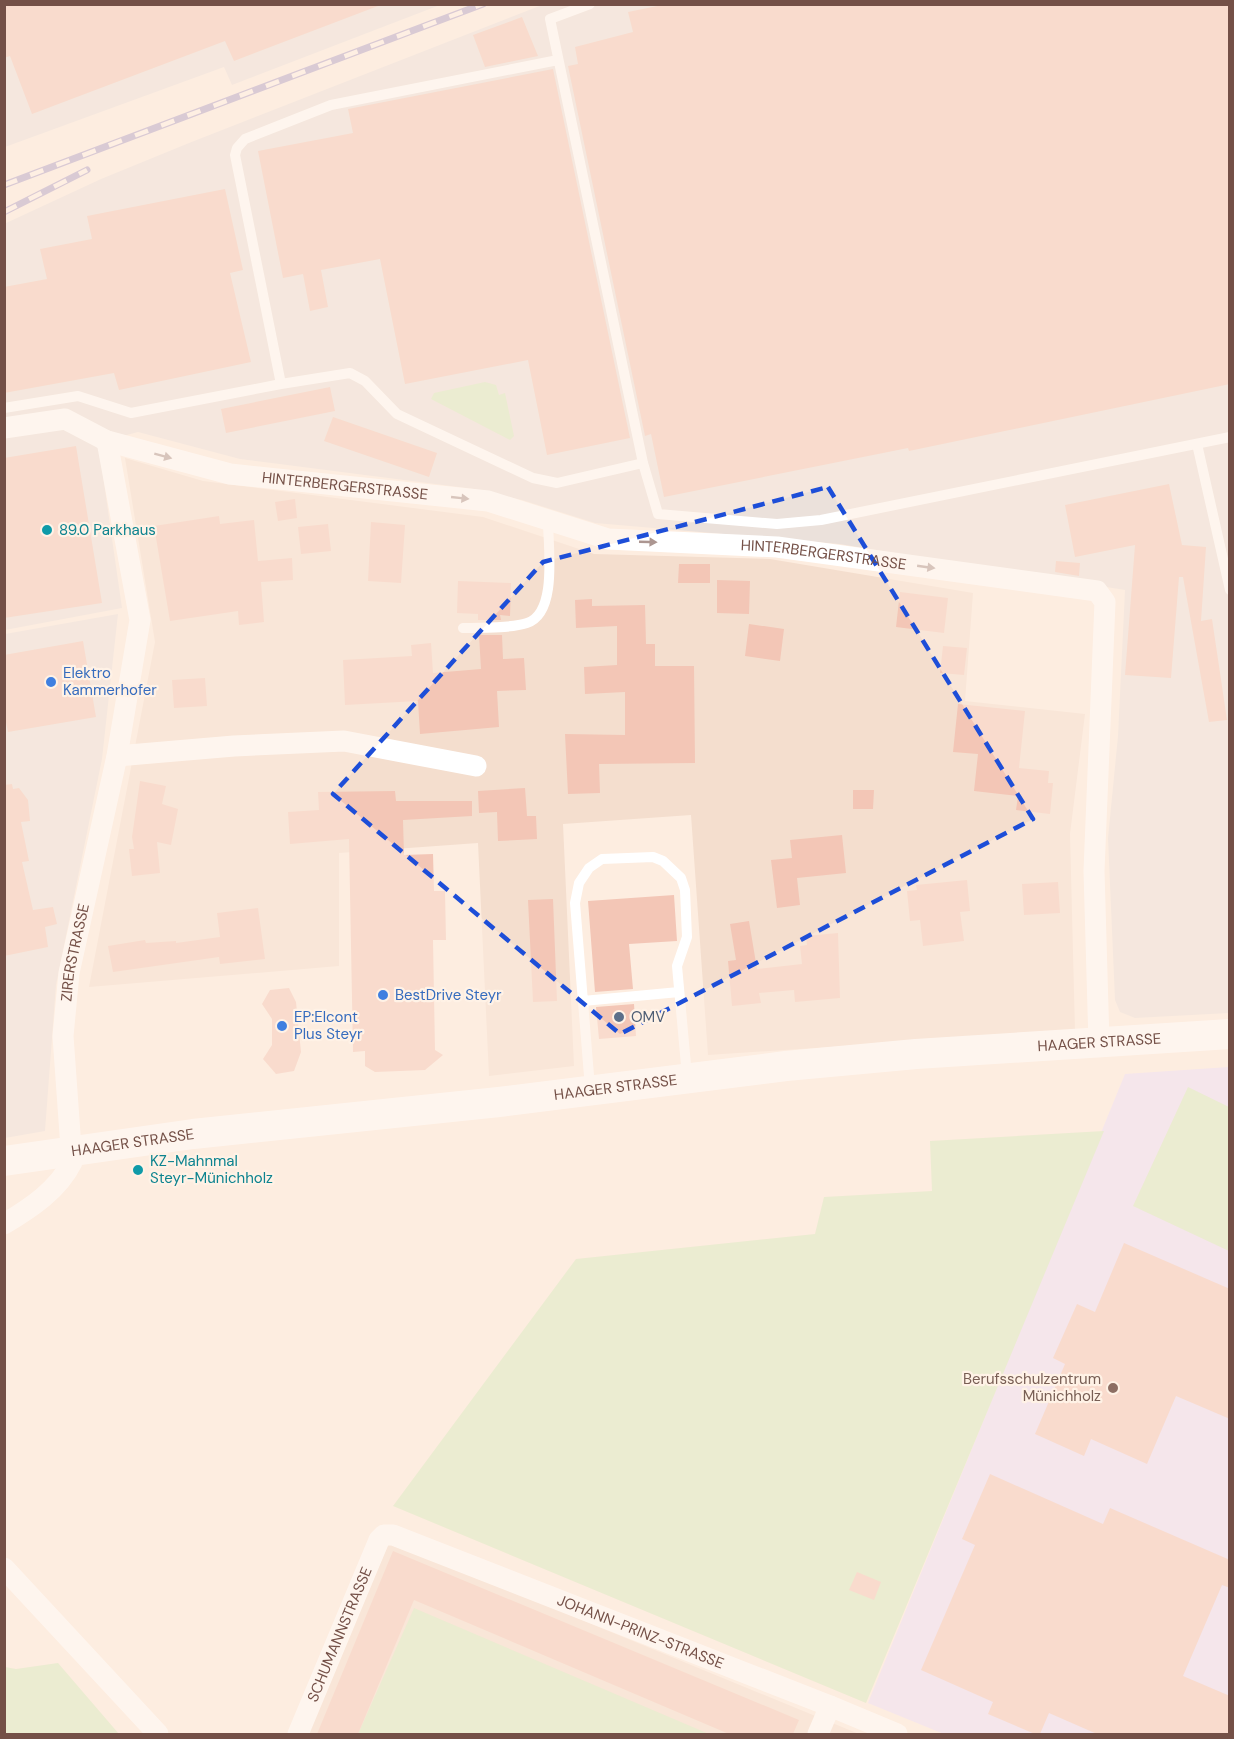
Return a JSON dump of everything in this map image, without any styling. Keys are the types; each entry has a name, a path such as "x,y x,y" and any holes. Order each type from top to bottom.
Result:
{"main road":[{"name":"HAAGER STRASSE","path":"4,1161 193,1134 861,1059 1230,1034"}],"street":[{"path":"4,428 65,419 107,441"},
{"name":"HINTERBERGERSTRASSE","path":"107,441 230,474 488,501 608,539 777,547 1097,591 1103,595 1106,602 1094,871 1099,1043"},
{"name":"ZIRERSTRASSE","path":"73,1151 63,1036 69,972 117,756 140,620 107,441"},
{"path":"117,756 335,741 476,766"},
{"path":"4,1224 28,1210 51,1190 66,1174 73,1151"},
{"name":"JOHANN-PRINZ-STRASSE","path":"384,1535 393,1535 897,1734"},
{"name":"SCHUMANNSTRASSE","path":"298,1734 379,1540 384,1535"},
{"path":"4,1568 158,1734"},
{"path":"818,1734 830,1706"}],"lane":[{"path":"590,4 550,19 643,463 655,510 660,515 796,523 1230,437"},
{"path":"281,384 235,155 237,148 245,139 331,105 558,60"},
{"path":"4,408 78,396 131,413 344,373 355,374 365,381 397,414 533,478 557,483 643,463"},
{"path":"1197,444 1230,590"},
{"path":"463,628 527,623 539,617 546,606 548,520"},
{"path":"590,1091 575,903 579,883 589,868 602,860 653,857 663,861 681,878 685,890 687,937 677,966 688,1079"},
{"path":"583,1001 679,992"}],"highlighted area":[{"path":"828,487 1033,819 620,1034 333,794 543,562"}],"shaded area":[{"path":"5,5 440,5 232,85 224,67 5,147"},
{"path":"542,5 1229,5 1229,1013 1135,1018 1120,1012 1115,1000 1108,838 1118,736 1125,590 839,544 595,523 522,500 474,489 240,459 138,432 112,439 100,455 122,608 5,630 4,224 101,179 189,143"},
{"path":"125,458 203,481 483,517 594,554 770,559 973,593 965,701 1085,714 1070,834 1075,1031 708,1055 691,815 563,824 574,1066 489,1076 478,843 339,853 339,966 89,987 155,642"},
{"path":"118,614 102,759 56,985 45,1131 5,1138 5,634"},
{"name":"Berufsschulzentrum Münichholz","path":"1229,1067 1229,1734 944,1734 868,1703 1125,1074"},
{"path":"390,1541 859,1734 305,1734"}],"green space":[{"path":"485,382 496,385 499,395 505,393 514,436 510,440 431,399 434,393"},
{"path":"1188,1087 1229,1107 1229,1251 1133,1206"},
{"path":"1104,1131 866,1703 393,1506 576,1259 815,1234 824,1197 932,1191 930,1141"},
{"path":"414,1608 709,1734 358,1734"},
{"path":"58,1663 119,1734 5,1734 5,1667 16,1669"}],"building":[{"path":"4,4 378,4 378,6 234,61 225,41 32,114 10,56 4,58"},
{"path":"667,4 1230,4 1230,384 909,451 908,448 664,497 651,434 645,436 568,66 578,64 575,47 633,32 628,12"},
{"path":"522,17 538,56 485,67 473,35"},
{"path":"553,69 630,438 547,455 528,360 405,384 380,259 321,270 328,307 310,311 303,274 283,278 258,151 353,133 348,109"},
{"path":"225,189 243,270 230,273 251,362 119,390 114,373 4,393 4,287 47,279 40,249 92,239 87,216"},
{"path":"330,387 335,411 226,433 221,409"},
{"path":"333,417 437,453 429,477 324,441"},
{"name":"89.0 Parkhaus","path":"76,446 102,603 4,618 4,458"},
{"path":"1169,484 1182,545 1206,547 1201,621 1212,619 1227,720 1209,722 1183,577 1179,577 1171,678 1125,675 1135,545 1075,557 1065,505"},
{"path":"295,499 297,518 278,521 275,502"},
{"path":"219,516 220,524 254,520 258,561 292,558 293,580 261,582 264,622 239,625 238,611 170,621 154,526"},
{"path":"371,522 405,525 401,583 368,581"},
{"path":"328,524 331,551 301,554 298,527"},
{"path":"1056,561 1080,563 1079,576 1055,572"},
{"path":"679,564 710,564 710,583 678,583"},
{"path":"717,580 750,581 749,614 717,613"},
{"path":"458,581 511,583 510,616 500,615 501,620 478,620 478,614 457,613"},
{"path":"900,592 948,598 944,633 896,627"},
{"path":"592,599 592,606 645,605 646,644 655,644 655,666 694,666 695,763 599,764 600,793 568,794 565,734 625,735 625,692 585,694 584,667 617,665 617,626 576,628 575,600"},
{"path":"749,624 784,629 780,661 745,656"},
{"path":"479,635 502,635 503,659 524,658 526,690 497,691 499,727 420,734 418,701 345,705 343,660 412,656 411,645 431,643 433,673 481,669"},
{"path":"83,641 96,717 8,732 4,713 4,655"},
{"path":"943,646 967,648 964,675 940,673"},
{"path":"205,678 207,706 174,708 172,680"},
{"path":"958,704 1025,711 1019,768 1049,771 1048,783 1053,783 1050,814 1016,810 1018,796 974,791 978,754 953,752"},
{"path":"140,781 166,786 162,804 178,809 171,845 157,842 160,873 132,876 129,849 134,849 132,837"},
{"path":"12,784 13,789 19,788 28,800 30,821 21,822 29,861 22,862 33,910 53,907 57,924 45,927 48,947 4,956 4,785"},
{"path":"525,788 527,816 536,816 537,839 498,841 497,812 479,813 478,791"},
{"path":"853,790 874,790 873,809 853,809"},
{"path":"395,791 396,801 472,801 472,816 403,820 404,855 433,854 434,891 445,891 446,940 433,940 435,1050 443,1055 425,1070 375,1072 365,1066 365,1051 353,1052 349,839 290,844 288,812 319,810 318,792"},
{"path":"842,835 846,873 797,878 800,905 777,908 771,860 792,858 790,840"},
{"path":"967,880 970,911 960,912 964,941 923,946 920,920 910,921 907,891 917,890 916,885"},
{"path":"1058,882 1060,913 1024,915 1022,884"},
{"path":"674,895 677,941 629,944 633,989 595,992 588,901"},
{"path":"553,899 557,1001 533,1002 528,900"},
{"path":"258,908 265,959 220,964 219,957 113,972 108,946 145,940 146,943 176,941 176,943 220,937 217,913"},
{"path":"749,921 757,969 802,964 800,946 807,945 806,936 838,933 840,998 795,1002 794,990 759,993 761,1003 732,1006 728,961 736,960 730,924"},
{"path":"289,988 296,1002 301,1052 294,1071 276,1074 263,1059 272,1045 272,1019 262,1004 270,990"},
{"path":"634,1004 636,1036 599,1039 596,1007"},
{"path":"1124,1243 1230,1289 1230,1419 1176,1396 1147,1464 1091,1439 1084,1456 1035,1434 1065,1364 1053,1358 1077,1304 1095,1312"},
{"path":"990,1474 1103,1524 1110,1508 1230,1560 1230,1588 1222,1585 1183,1676 1230,1696 1230,1734 1097,1734 1049,1713 1040,1734 1035,1734 988,1714 993,1702 921,1670 975,1545 962,1539"},
{"path":"393,1551 799,1720 793,1734 729,1734 414,1600 358,1734 317,1734"},
{"path":"857,1572 881,1582 874,1600 849,1590"}],"railway":[{"path":"4,185 483,4"},
{"path":"4,212 87,170"}],"place":[{"name":"89.0 Parkhaus","path":"47,530"},
{"name":"Elektro Kammerhofer","path":"51,682"},
{"name":"BestDrive Steyr","path":"383,995"},
{"name":"OMV","path":"619,1017"},
{"name":"EP:Elcont Plus Steyr","path":"282,1026"},
{"name":"KZ-Mahnmal Steyr-Münichholz","path":"138,1170"},
{"name":"Berufsschulzentrum Münichholz","path":"1113,1388"}]}
